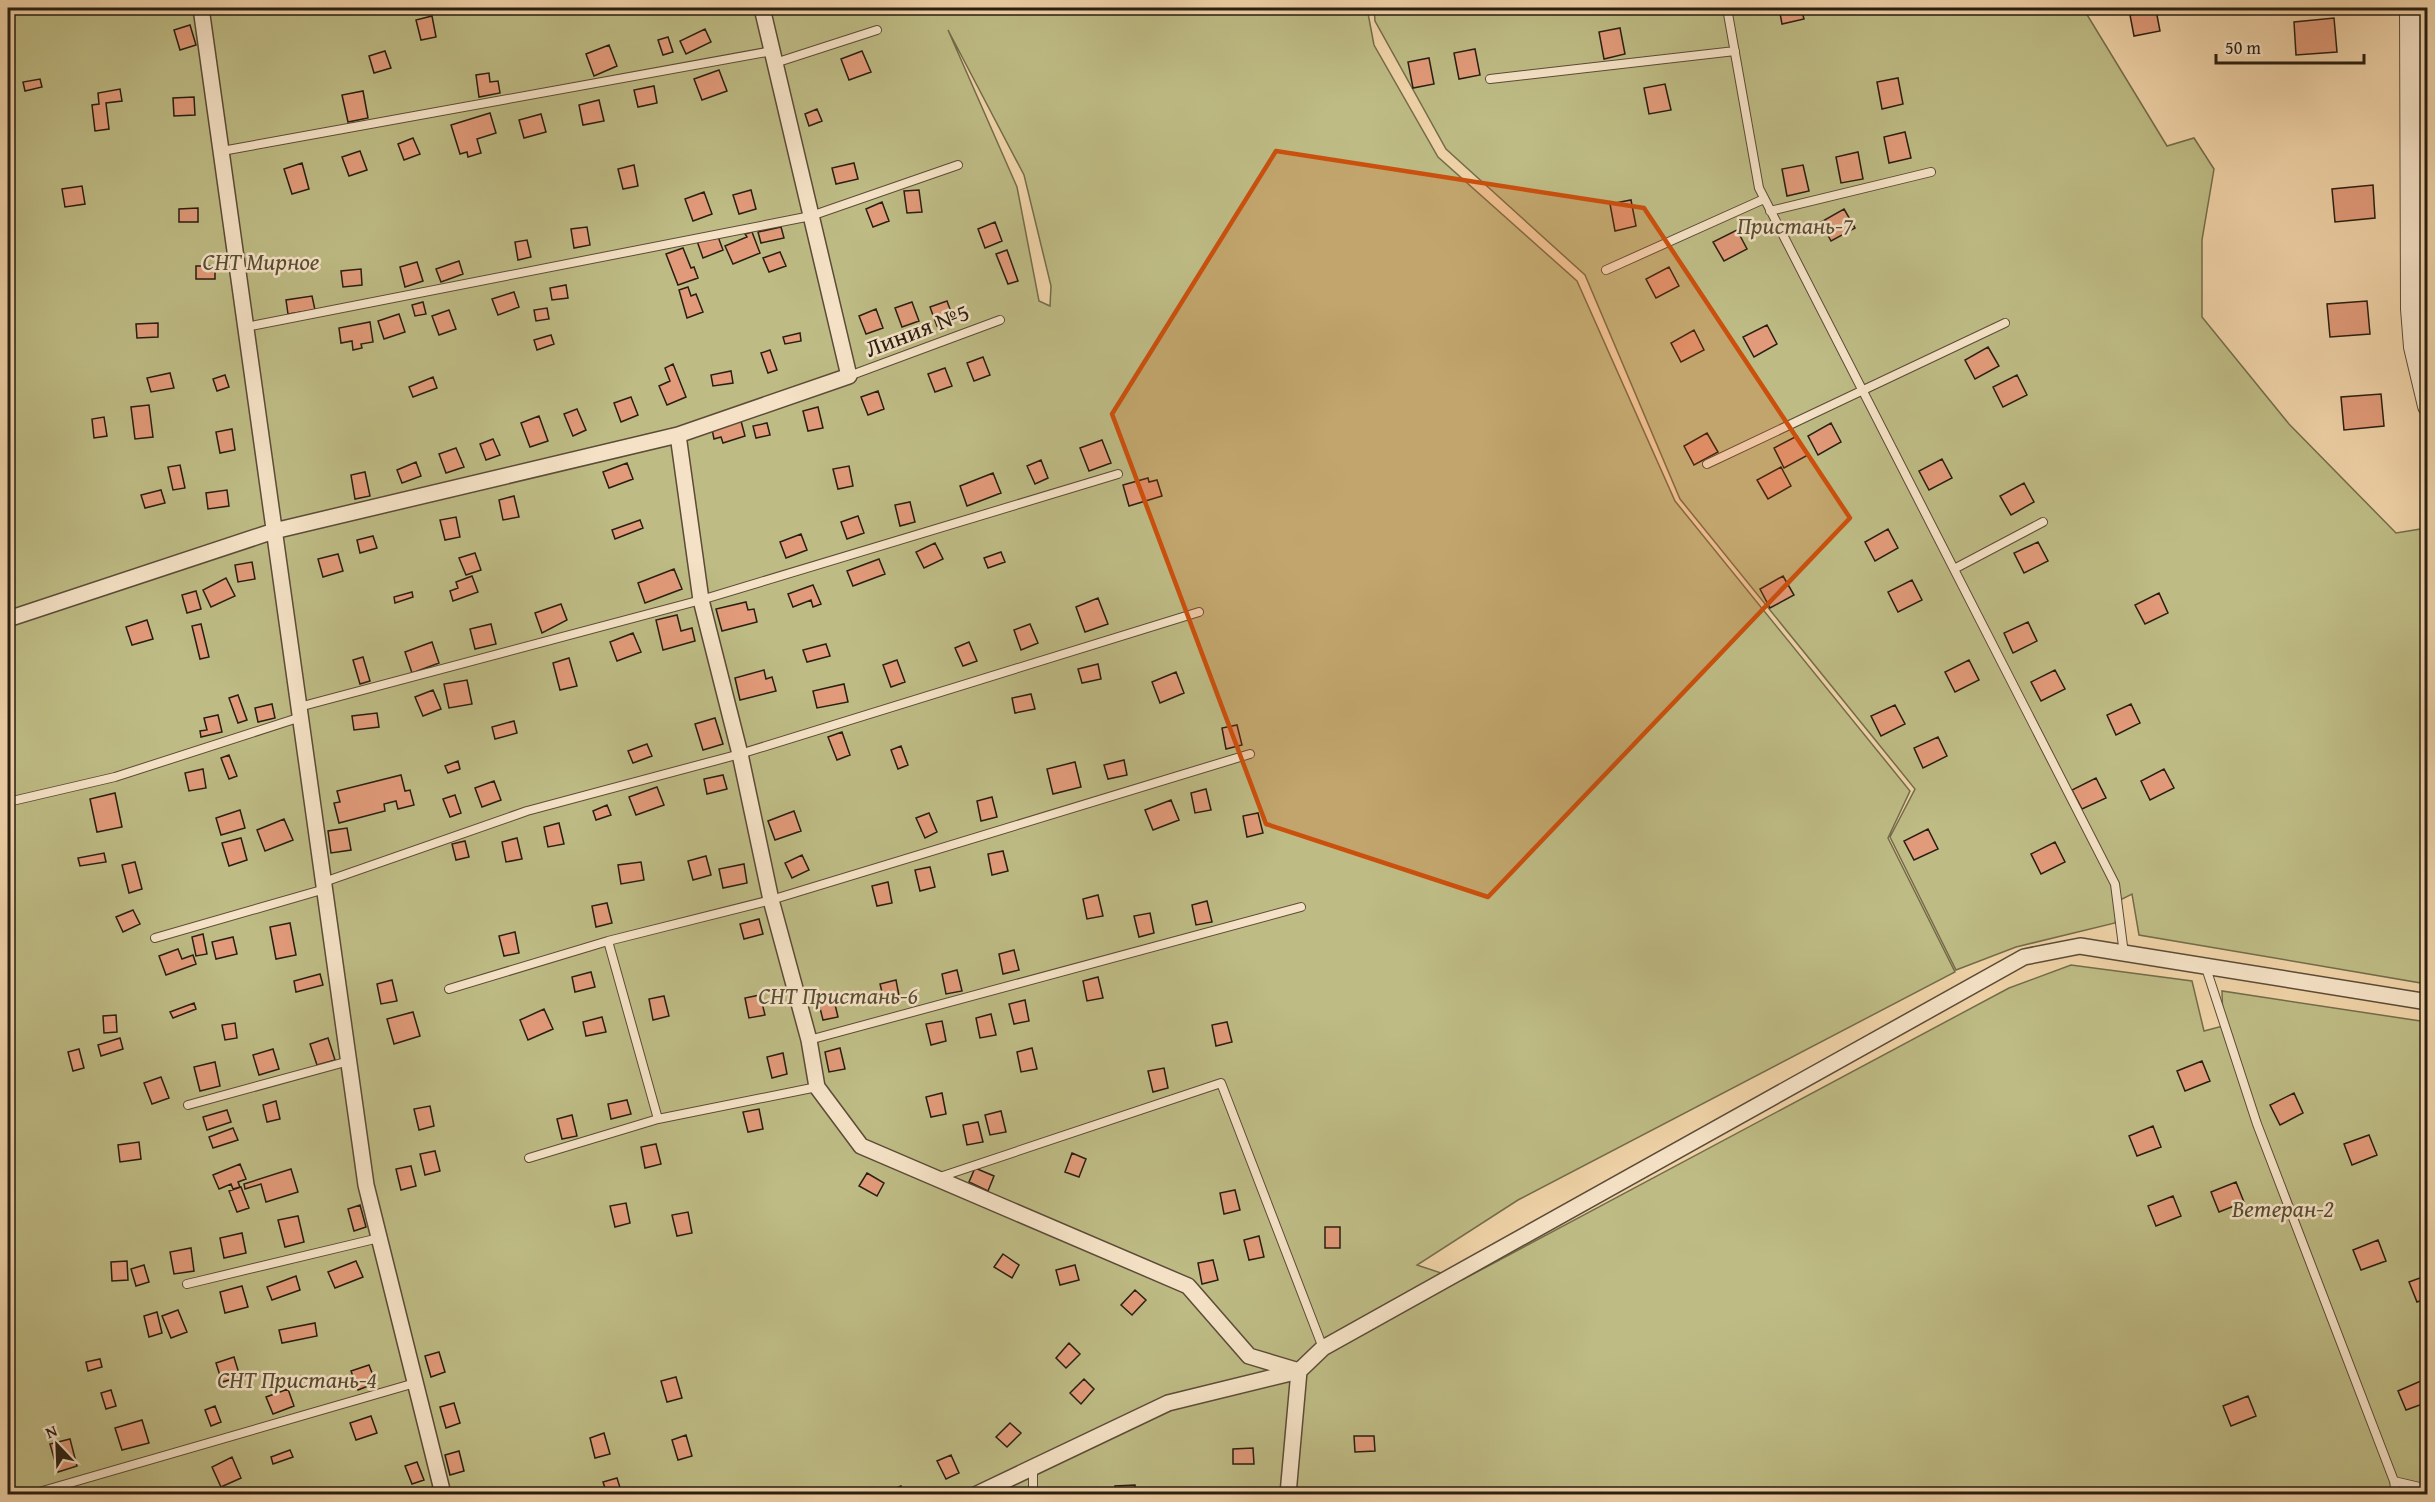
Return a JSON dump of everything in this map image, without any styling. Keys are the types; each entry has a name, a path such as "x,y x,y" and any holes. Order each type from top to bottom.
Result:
{"street":[{"path":"201,8 366,1185 443,1494"},
{"path":"8,619 274,531 678,435 849,376 762,8"},
{"path":"2410,8 2411,309 2414,347 2427,406"},
{"path":"678,435 701,600 740,754 771,900 809,1040 818,1087 861,1146 1188,1286 1250,1356 1299,1371"},
{"path":"977,1494 1168,1403 1299,1371 1323,1348 2024,957 2080,946 2124,955 2427,1002"},
{"path":"1288,1494 1299,1371"}],"lane":[{"path":"1727,8 1758,188 2115,884 2124,955"},
{"path":"222,151 774,57 877,30"},
{"path":"1490,79 1735,51"},
{"path":"246,327 811,216 958,165"},
{"path":"1770,211 1931,172"},
{"path":"1606,270 1764,199"},
{"name":"Линия №5","path":"849,376 1000,320"},
{"path":"1707,464 2005,323"},
{"path":"8,802 115,777 300,712 701,600 1118,474"},
{"path":"1954,569 2043,522"},
{"path":"155,938 325,885 526,811 740,754 1199,612"},
{"path":"449,988 608,941 771,900 1250,754"},
{"path":"809,1040 1301,907"},
{"path":"608,941 658,1119"},
{"path":"2206,968 2257,1124 2394,1481 2396,1494"},
{"path":"188,1105 349,1061"},
{"path":"936,1178 1221,1083 1323,1348"},
{"path":"529,1158 658,1119 818,1087"},
{"path":"187,1284 380,1238"},
{"path":"32,1494 415,1383"},
{"path":"1033,1466 1033,1494"},
{"path":"2394,1481 2427,1489"}],"highlighted area":[{"path":"1276,151 1644,208 1850,518 1488,897 1266,824 1112,414"}],"green space":[{"path":"8,8 1367,8 1374,45 1438,157 1577,281 1675,501 1910,791 1888,838 1955,972 1518,1200 1417,1265 1462,1280 2009,988 2071,965 2192,981 2204,1031 2223,1026 2222,991 2427,1022 2427,1494 8,1494","holes":["948,30 1024,175 1051,286 1050,306 1039,301 1017,187"]},
{"name":"Пристань-7","path":"1374,8 2083,8 2167,146 2194,138 2214,169 2202,240 2202,317 2289,424 2396,533 2427,528 2427,984 2139,935 2132,894 2120,900 2115,923 2016,947 1956,970 1890,837 1915,789 1680,499 1585,275 1446,149 1375,21"}],"building":[{"path":"1779,8 1801,8 1804,19 1782,24"},
{"path":"2156,10 2160,31 2134,36 2130,15"},
{"path":"432,16 436,37 421,40 416,20"},
{"path":"2334,18 2337,52 2296,55 2294,22"},
{"path":"190,25 196,45 180,50 174,30"},
{"path":"1620,28 1625,54 1604,59 1599,32"},
{"path":"705,29 711,42 686,54 680,41"},
{"path":"668,37 673,52 663,55 658,40"},
{"path":"609,45 617,66 594,76 586,54"},
{"path":"1475,49 1480,75 1459,79 1454,53"},
{"path":"385,51 391,68 374,73 369,56"},
{"path":"862,51 871,72 849,80 841,59"},
{"path":"1429,58 1434,84 1413,88 1408,62"},
{"path":"719,70 727,91 702,100 694,79"},
{"path":"489,73 490,82 498,81 500,93 479,97 476,75"},
{"path":"1898,78 1903,104 1882,109 1877,82"},
{"path":"40,79 42,87 25,91 23,82"},
{"path":"1665,84 1671,110 1649,114 1644,88"},
{"path":"654,86 657,103 638,107 634,90"},
{"path":"120,89 122,101 106,103 109,129 95,131 92,105 99,104 98,93"},
{"path":"363,91 368,118 348,122 342,95"},
{"path":"194,97 195,115 174,116 173,98"},
{"path":"599,100 604,121 583,125 579,105"},
{"path":"817,109 822,121 809,126 805,114"},
{"path":"490,113 496,133 477,139 481,153 468,157 467,152 460,154 451,125"},
{"path":"541,114 546,132 524,138 519,120"},
{"path":"1905,132 1911,158 1889,163 1884,137"},
{"path":"413,138 420,154 404,160 398,144"},
{"path":"360,151 367,170 349,176 342,157"},
{"path":"1858,152 1863,179 1841,183 1836,157"},
{"path":"302,163 309,189 292,194 284,169"},
{"path":"854,163 858,179 836,184 832,168"},
{"path":"634,165 638,186 623,189 618,169"},
{"path":"1803,165 1809,191 1787,196 1782,169"},
{"path":"2373,185 2375,218 2335,222 2332,189"},
{"path":"82,186 85,204 65,207 62,189"},
{"path":"751,190 756,209 739,214 733,195"},
{"path":"919,190 922,212 907,213 904,191"},
{"path":"704,192 712,214 693,221 685,199"},
{"path":"1631,200 1636,226 1615,231 1610,204"},
{"path":"882,202 889,221 873,227 866,209"},
{"path":"198,208 198,222 179,222 179,209"},
{"path":"1844,209 1855,228 1831,241 1821,222"},
{"path":"995,222 1002,241 985,248 978,229"},
{"path":"587,227 590,245 574,248 571,229"},
{"path":"781,227 784,238 761,243 758,232"},
{"path":"1737,230 1747,249 1724,261 1713,242"},
{"path":"752,232 760,253 733,264 725,246 747,237 745,234"},
{"path":"717,234 723,250 703,258 697,241"},
{"path":"527,240 531,257 518,260 515,242"},
{"path":"683,248 698,278 678,285 666,254"},
{"path":"1007,250 1018,281 1008,284 996,254"},
{"path":"780,252 786,266 769,272 763,258"},
{"path":"459,261 463,274 441,282 436,269"},
{"path":"417,262 423,281 405,287 400,267"},
{"path":"196,266 215,266 215,279 196,279"},
{"path":"1669,267 1679,286 1656,298 1646,279"},
{"path":"361,269 362,285 343,287 341,271"},
{"path":"566,285 568,298 552,300 550,288"},
{"path":"688,287 691,296 696,294 703,312 687,318 679,290"},
{"path":"514,292 519,307 498,315 492,299"},
{"path":"312,296 315,310 288,314 286,300"},
{"path":"947,301 954,320 937,326 930,307"},
{"path":"2367,301 2370,334 2330,337 2327,304"},
{"path":"423,302 426,314 415,316 412,305"},
{"path":"912,302 919,321 902,327 895,308"},
{"path":"547,308 549,319 536,321 534,310"},
{"path":"876,309 883,328 866,334 859,316"},
{"path":"449,310 456,329 439,335 432,316"},
{"path":"399,314 405,332 384,339 378,321"},
{"path":"370,322 373,342 361,344 362,348 353,350 352,341 341,343 339,328"},
{"path":"158,323 158,337 137,338 136,324"},
{"path":"1767,325 1777,344 1754,357 1743,337"},
{"path":"1694,330 1704,350 1681,362 1671,343"},
{"path":"800,333 801,341 785,344 783,337"},
{"path":"551,335 554,344 537,350 534,340"},
{"path":"1988,347 1999,366 1975,379 1965,360"},
{"path":"770,350 777,370 768,373 761,353"},
{"path":"983,357 990,375 974,381 967,363"},
{"path":"673,364 686,397 667,405 659,386 670,381 665,368"},
{"path":"945,368 952,386 935,392 928,374"},
{"path":"731,371 733,383 713,386 711,375"},
{"path":"170,373 174,388 151,392 147,378"},
{"path":"225,375 229,387 217,391 213,379"},
{"path":"2017,375 2027,395 2003,407 1993,387"},
{"path":"433,377 437,388 413,397 409,387"},
{"path":"878,391 884,409 868,415 861,397"},
{"path":"2381,394 2384,426 2344,430 2341,397"},
{"path":"631,397 638,415 621,422 614,403"},
{"path":"149,405 153,437 135,439 131,407"},
{"path":"818,407 823,428 808,431 803,411"},
{"path":"577,409 586,430 573,436 564,414"},
{"path":"539,416 548,441 530,447 521,423"},
{"path":"104,417 107,436 94,438 92,419"},
{"path":"741,421 745,436 723,443 721,437 714,439 712,429"},
{"path":"767,423 770,435 756,438 753,426"},
{"path":"1831,423 1841,442 1818,455 1808,436"},
{"path":"232,429 235,450 220,453 216,432"},
{"path":"1707,433 1718,452 1694,465 1684,446"},
{"path":"1797,436 1808,455 1784,468 1774,448"},
{"path":"493,439 500,455 486,460 480,444"},
{"path":"1102,440 1111,463 1089,471 1080,448"},
{"path":"456,448 464,467 446,473 439,454"},
{"path":"1942,459 1952,478 1929,490 1919,471"},
{"path":"1041,460 1048,478 1035,484 1027,466"},
{"path":"416,462 421,476 402,483 397,470"},
{"path":"627,463 633,479 609,488 603,472"},
{"path":"180,465 185,488 173,490 168,467"},
{"path":"849,466 853,486 838,489 833,469"},
{"path":"1781,467 1791,486 1768,499 1757,480"},
{"path":"365,472 370,496 355,499 351,475"},
{"path":"993,473 1001,493 967,506 960,486"},
{"path":"1148,478 1149,482 1157,480 1162,496 1129,506 1123,485"},
{"path":"2024,483 2034,502 2011,515 2000,496"},
{"path":"161,490 165,503 145,508 141,495"},
{"path":"227,490 229,506 208,509 206,493"},
{"path":"514,496 519,517 503,520 499,500"},
{"path":"910,502 915,522 900,526 895,505"},
{"path":"858,516 864,533 847,539 841,522"},
{"path":"456,517 460,537 445,540 440,520"},
{"path":"640,520 643,528 615,539 612,530"},
{"path":"1888,529 1898,548 1875,561 1865,542"},
{"path":"801,534 807,550 786,558 780,542"},
{"path":"373,536 377,548 360,553 357,540"},
{"path":"2038,542 2048,561 2024,573 2014,553"},
{"path":"935,543 943,559 924,568 916,552"},
{"path":"1001,552 1005,562 988,568 984,558"},
{"path":"475,553 481,570 466,575 459,558"},
{"path":"338,554 343,571 323,577 318,559"},
{"path":"879,559 885,574 853,586 847,571"},
{"path":"252,562 255,579 238,582 235,565"},
{"path":"674,569 682,589 645,603 638,583"},
{"path":"472,576 478,592 453,601 450,591 458,588 456,582"},
{"path":"1783,576 1794,595 1770,608 1760,589"},
{"path":"226,578 235,596 211,607 203,590"},
{"path":"1912,580 1922,600 1898,612 1888,592"},
{"path":"813,585 821,604 813,607 811,600 793,607 788,594"},
{"path":"196,591 201,609 187,613 182,595"},
{"path":"412,592 413,597 395,603 394,597"},
{"path":"2159,593 2168,613 2145,624 2135,605"},
{"path":"1098,598 1108,624 1085,632 1076,607"},
{"path":"746,602 748,610 754,609 757,622 722,631 716,609"},
{"path":"561,604 567,620 542,633 535,613"},
{"path":"677,615 681,631 692,628 695,641 663,650 656,620"},
{"path":"147,620 153,639 132,645 126,627"},
{"path":"2028,622 2037,641 2013,653 2004,633"},
{"path":"201,624 209,657 200,659 192,626"},
{"path":"491,624 496,644 475,649 470,629"},
{"path":"1030,624 1038,643 1021,650 1014,630"},
{"path":"633,633 641,652 617,661 610,642"},
{"path":"432,642 439,663 412,673 405,652"},
{"path":"969,642 977,661 963,666 955,648"},
{"path":"826,644 830,656 807,662 803,650"},
{"path":"363,657 370,681 360,684 353,660"},
{"path":"569,658 577,686 560,690 553,663"},
{"path":"897,660 905,682 891,687 883,665"},
{"path":"1969,660 1979,680 1955,692 1945,672"},
{"path":"1098,664 1101,679 1082,683 1078,669"},
{"path":"764,670 766,679 772,677 776,691 740,700 735,678"},
{"path":"2055,670 2065,689 2041,701 2031,682"},
{"path":"1176,672 1184,693 1160,703 1152,682"},
{"path":"467,680 472,704 449,708 444,684"},
{"path":"844,684 848,702 817,708 813,691"},
{"path":"433,690 441,709 423,716 415,697"},
{"path":"1031,694 1035,709 1015,713 1012,698"},
{"path":"238,695 247,720 238,723 229,698"},
{"path":"272,704 275,718 258,722 255,708"},
{"path":"2131,704 2140,723 2116,735 2107,715"},
{"path":"1895,705 1905,724 1881,736 1871,716"},
{"path":"377,713 379,727 354,730 352,716"},
{"path":"218,715 222,732 201,737 200,731 207,730 204,718"},
{"path":"715,718 723,744 703,750 695,724"},
{"path":"514,721 517,733 495,739 492,727"},
{"path":"1237,725 1242,745 1226,749 1222,728"},
{"path":"842,732 850,755 837,760 828,737"},
{"path":"1938,737 1947,756 1923,768 1914,748"},
{"path":"647,744 652,756 633,763 628,751"},
{"path":"901,746 908,765 898,769 891,750"},
{"path":"229,755 237,776 229,779 221,758"},
{"path":"1124,760 1127,775 1108,779 1104,765"},
{"path":"458,761 460,769 448,773 445,766"},
{"path":"1075,762 1081,787 1053,794 1047,769"},
{"path":"203,769 206,788 189,791 185,773"},
{"path":"2164,769 2174,788 2150,800 2141,781"},
{"path":"401,775 405,791 410,790 414,805 398,809 396,801 384,804 385,811 339,823 334,803 340,802 337,791"},
{"path":"723,775 727,789 707,794 704,779"},
{"path":"2096,778 2106,798 2082,809 2072,790"},
{"path":"494,781 501,800 482,807 475,788"},
{"path":"657,787 664,805 636,815 629,797"},
{"path":"1206,789 1211,810 1195,813 1191,793"},
{"path":"115,793 122,827 97,832 90,799"},
{"path":"455,795 461,813 450,817 443,799"},
{"path":"992,797 997,817 981,821 977,801"},
{"path":"1171,800 1179,820 1153,830 1145,810"},
{"path":"607,805 611,815 596,820 593,811"},
{"path":"240,810 245,828 221,835 216,818"},
{"path":"794,811 801,831 775,840 768,821"},
{"path":"929,813 937,832 925,838 916,818"},
{"path":"1258,813 1263,833 1247,837 1243,816"},
{"path":"284,819 293,840 265,851 257,830"},
{"path":"559,823 564,844 548,847 544,827"},
{"path":"347,828 351,850 331,853 328,831"},
{"path":"1928,829 1938,849 1914,860 1904,841"},
{"path":"241,838 247,860 229,866 222,843"},
{"path":"517,838 522,859 506,862 502,842"},
{"path":"465,841 469,857 456,860 452,844"},
{"path":"2055,842 2065,862 2041,874 2031,854"},
{"path":"1003,851 1008,871 992,875 988,854"},
{"path":"104,853 106,862 80,866 78,858"},
{"path":"802,855 809,870 792,878 785,863"},
{"path":"706,856 711,875 693,880 688,861"},
{"path":"135,862 142,889 129,893 122,865"},
{"path":"641,862 644,880 621,884 618,865"},
{"path":"744,864 747,883 723,888 719,869"},
{"path":"930,867 935,887 920,891 915,870"},
{"path":"888,882 892,903 877,906 872,886"},
{"path":"1098,895 1103,916 1087,919 1083,899"},
{"path":"1207,901 1212,922 1196,925 1192,905"},
{"path":"607,903 612,923 596,927 592,906"},
{"path":"133,910 140,924 123,932 116,917"},
{"path":"1150,913 1154,933 1139,937 1134,916"},
{"path":"759,919 763,934 744,939 740,924"},
{"path":"290,923 296,955 276,959 270,927"},
{"path":"515,932 519,953 504,956 499,936"},
{"path":"203,934 207,954 196,956 192,937"},
{"path":"233,937 237,954 216,959 212,942"},
{"path":"178,949 182,959 193,955 196,964 166,975 159,956"},
{"path":"1014,950 1019,970 1003,974 999,954"},
{"path":"957,970 962,991 946,994 942,974"},
{"path":"591,972 595,987 575,992 572,977"},
{"path":"320,974 323,985 296,992 294,981"},
{"path":"1098,977 1103,998 1087,1001 1083,981"},
{"path":"392,980 397,1001 381,1004 377,984"},
{"path":"896,980 900,1001 885,1004 880,984"},
{"path":"760,995 765,1015 749,1018 745,998"},
{"path":"664,996 669,1016 653,1020 649,999"},
{"path":"833,996 838,1017 823,1020 818,1000"},
{"path":"1025,1000 1029,1021 1014,1024 1009,1004"},
{"path":"194,1003 196,1009 173,1018 170,1012"},
{"path":"544,1009 553,1029 528,1040 520,1020"},
{"path":"413,1012 420,1036 394,1044 387,1019"},
{"path":"991,1014 996,1035 980,1038 976,1018"},
{"path":"116,1015 117,1032 104,1033 103,1016"},
{"path":"602,1017 606,1032 586,1036 583,1022"},
{"path":"942,1021 946,1041 931,1045 926,1024"},
{"path":"1227,1022 1232,1042 1216,1046 1212,1025"},
{"path":"235,1023 237,1038 225,1040 222,1025"},
{"path":"120,1038 123,1049 101,1056 98,1045"},
{"path":"328,1038 335,1060 317,1065 310,1044"},
{"path":"840,1048 845,1069 829,1072 825,1052"},
{"path":"1032,1048 1037,1069 1021,1072 1017,1052"},
{"path":"79,1049 84,1068 73,1071 68,1052"},
{"path":"273,1049 279,1069 259,1075 253,1055"},
{"path":"783,1053 787,1074 772,1078 767,1057"},
{"path":"2202,1061 2210,1081 2185,1091 2177,1071"},
{"path":"215,1062 220,1086 200,1091 194,1067"},
{"path":"1164,1068 1168,1088 1153,1092 1148,1071"},
{"path":"161,1077 169,1098 152,1104 144,1083"},
{"path":"942,1093 946,1114 931,1117 926,1097"},
{"path":"2294,1093 2303,1113 2280,1125 2270,1105"},
{"path":"627,1100 631,1114 611,1119 608,1104"},
{"path":"276,1101 280,1119 267,1122 263,1105"},
{"path":"430,1106 434,1126 419,1130 414,1109"},
{"path":"759,1109 763,1129 748,1132 743,1112"},
{"path":"227,1110 231,1122 207,1130 203,1117"},
{"path":"1001,1111 1006,1132 990,1135 985,1115"},
{"path":"572,1115 577,1136 562,1139 557,1119"},
{"path":"978,1122 983,1142 967,1145 963,1125"},
{"path":"2153,1126 2161,1147 2137,1156 2129,1136"},
{"path":"233,1128 238,1140 213,1148 209,1137"},
{"path":"2369,1135 2377,1155 2352,1165 2344,1144"},
{"path":"139,1142 141,1159 120,1162 118,1145"},
{"path":"656,1144 661,1164 645,1168 641,1147"},
{"path":"435,1151 440,1171 425,1175 420,1154"},
{"path":"1072,1153 1086,1159 1079,1177 1065,1172"},
{"path":"240,1164 246,1179 238,1182 240,1187 233,1189 231,1184 219,1189 213,1175"},
{"path":"411,1166 416,1186 401,1190 396,1169"},
{"path":"975,1168 994,1176 988,1191 969,1182"},
{"path":"291,1169 298,1192 266,1202 261,1184 245,1189 244,1184"},
{"path":"867,1173 884,1183 877,1196 859,1186"},
{"path":"2236,1182 2244,1202 2219,1212 2211,1192"},
{"path":"241,1187 249,1208 237,1212 229,1191"},
{"path":"1235,1190 1240,1210 1224,1214 1220,1193"},
{"path":"2173,1196 2181,1216 2156,1226 2148,1206"},
{"path":"626,1203 630,1223 615,1227 610,1206"},
{"path":"360,1205 366,1227 354,1231 348,1209"},
{"path":"688,1212 692,1233 677,1236 672,1215"},
{"path":"298,1216 304,1242 285,1247 278,1220"},
{"path":"1325,1227 1340,1227 1340,1248 1325,1248"},
{"path":"242,1233 246,1253 224,1258 220,1238"},
{"path":"1259,1236 1264,1257 1249,1260 1244,1240"},
{"path":"2378,1240 2386,1261 2361,1270 2353,1250"},
{"path":"191,1248 194,1271 174,1274 170,1252"},
{"path":"1003,1254 1019,1265 1012,1278 994,1267"},
{"path":"1213,1260 1218,1280 1202,1284 1198,1263"},
{"path":"127,1261 128,1280 112,1281 111,1262"},
{"path":"356,1261 363,1277 335,1288 328,1272"},
{"path":"144,1265 149,1282 136,1286 131,1269"},
{"path":"1075,1265 1079,1280 1060,1285 1056,1270"},
{"path":"2428,1275 2428,1298 2417,1302 2409,1282"},
{"path":"296,1276 300,1290 272,1300 267,1287"},
{"path":"242,1286 248,1307 225,1313 220,1292"},
{"path":"1135,1290 1146,1300 1132,1315 1121,1305"},
{"path":"178,1310 187,1332 171,1338 162,1316"},
{"path":"157,1312 162,1333 149,1337 144,1316"},
{"path":"315,1323 317,1336 282,1343 279,1330"},
{"path":"1069,1343 1080,1354 1066,1368 1056,1358"},
{"path":"439,1352 445,1372 431,1377 425,1356"},
{"path":"234,1357 240,1377 222,1382 216,1363"},
{"path":"100,1359 102,1367 88,1371 86,1362"},
{"path":"369,1365 374,1378 366,1380 368,1386 358,1390 351,1371"},
{"path":"676,1377 682,1398 667,1402 661,1381"},
{"path":"1084,1379 1094,1389 1081,1404 1070,1393"},
{"path":"2423,1380 2428,1402 2406,1410 2398,1391"},
{"path":"288,1389 294,1406 273,1414 266,1397"},
{"path":"111,1390 116,1406 106,1409 101,1393"},
{"path":"2248,1396 2256,1416 2231,1426 2223,1406"},
{"path":"454,1403 460,1423 446,1428 440,1407"},
{"path":"215,1406 221,1422 211,1426 205,1410"},
{"path":"371,1416 377,1433 356,1440 350,1423"},
{"path":"142,1420 149,1443 122,1450 115,1428"},
{"path":"1010,1423 1021,1433 1007,1447 996,1437"},
{"path":"604,1433 610,1454 595,1458 590,1438"},
{"path":"686,1435 692,1456 678,1460 672,1440"},
{"path":"1354,1436 1374,1436 1375,1451 1355,1452"},
{"path":"70,1439 77,1466 58,1472 50,1444"},
{"path":"1253,1448 1254,1464 1233,1464 1233,1449"},
{"path":"290,1450 293,1457 273,1464 271,1457"},
{"path":"459,1451 464,1471 450,1475 445,1455"},
{"path":"951,1455 959,1473 946,1479 937,1461"},
{"path":"232,1457 241,1478 221,1487 212,1467"},
{"path":"417,1462 424,1480 412,1484 405,1466"},
{"path":"617,1478 622,1494 607,1494 603,1482"},
{"path":"1135,1485 1135,1494 1115,1494 1115,1486"},
{"path":"901,1486 905,1494 888,1494 887,1492"}],"park label":[{"name":"СНТ Мирное","path":"261,261"},
{"name":"СНТ Пристань-6","path":"838,995"},
{"name":"Ветеран-2","path":"2283,1208"},
{"name":"СНТ Пристань-4","path":"297,1379"}]}
